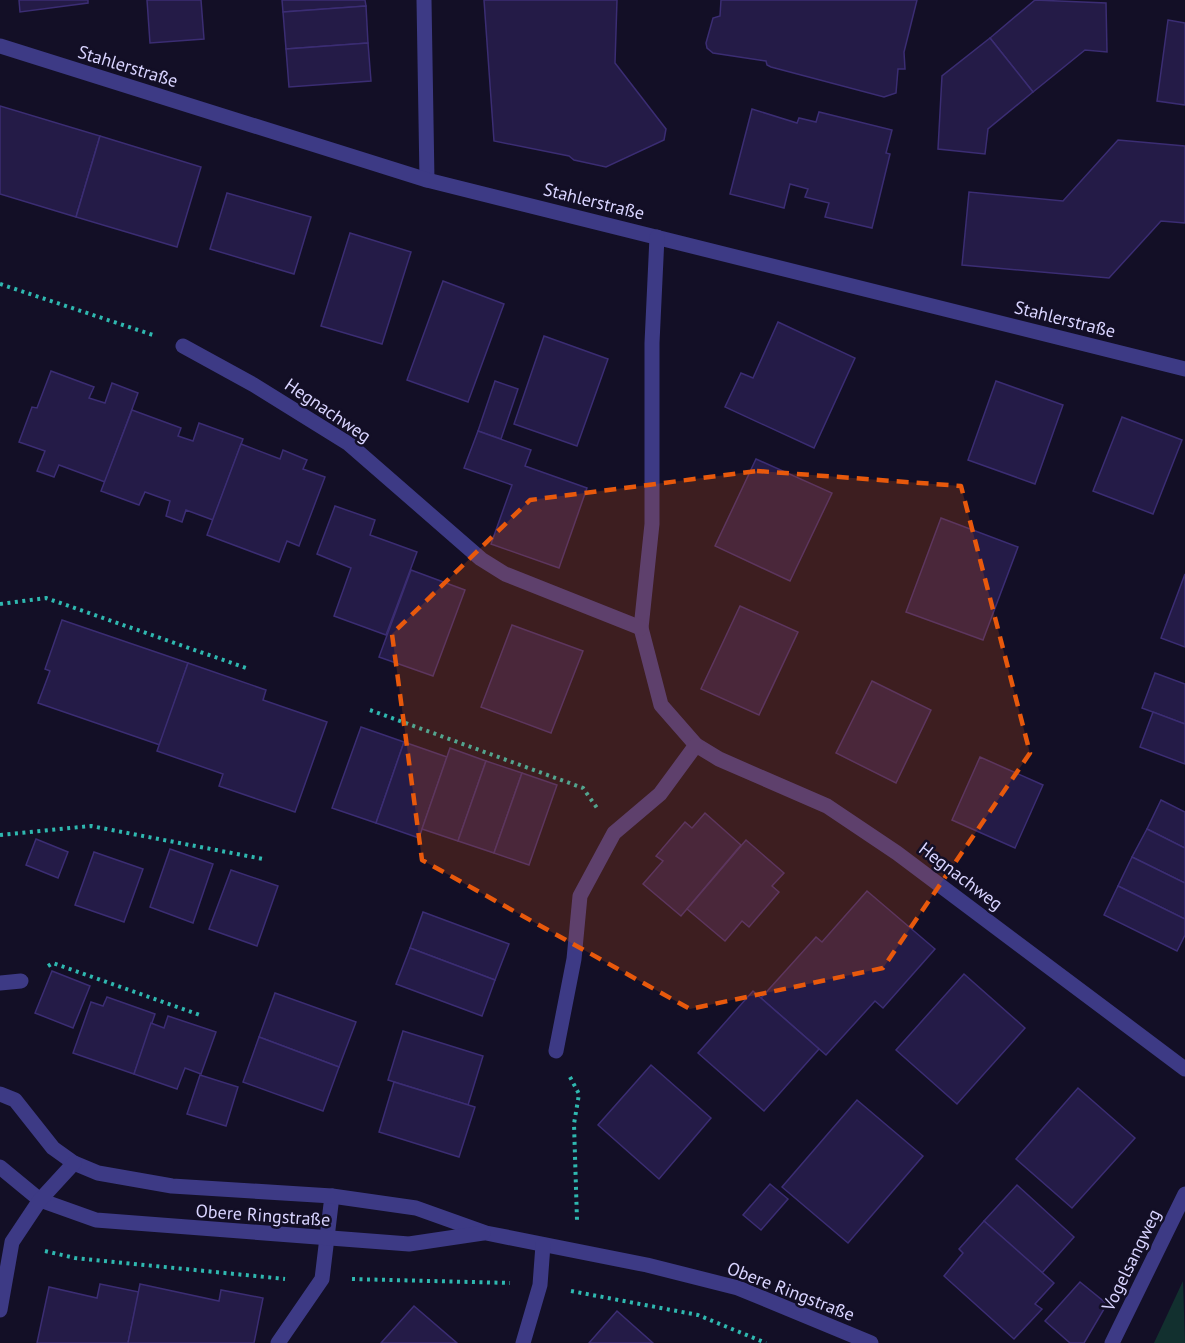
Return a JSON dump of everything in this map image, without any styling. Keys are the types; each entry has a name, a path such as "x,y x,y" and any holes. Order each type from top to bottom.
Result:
{"street":[{"path":"424,0 427,180"},
{"name":"Stahlerstraße","path":"0,46 427,180 1185,369"},
{"name":"Hegnachweg","path":"657,237 652,343 652,524 641,628 662,705 696,745 756,777 827,806 897,853 1185,1069"},
{"name":"Hegnachweg","path":"183,346 254,385 349,444 481,560 505,574 641,628"},
{"path":"556,1051 574,959 580,896 614,833 660,794 696,745"},
{"path":"0,983 21,981"},
{"name":"Obere Ringstraße","path":"0,1094 15,1100 52,1148 74,1163 98,1173 147,1183 332,1196 416,1208 486,1233 575,1250 738,1288 871,1343"},
{"path":"0,1310 6,1241 74,1163"},
{"name":"Obere Ringstraße","path":"0,1167 40,1200 67,1212 105,1221 409,1244 486,1233"},
{"name":"Vogelsangweg","path":"1112,1343 1185,1194"},
{"path":"278,1343 322,1279 332,1196"},
{"path":"523,1343 540,1285 543,1245"}],"path":[{"path":"0,284 69,305 183,346"},
{"path":"0,604 46,598 249,669"},
{"path":"370,710 583,788 614,833"},
{"path":"0,835 91,826 263,859"},
{"path":"21,981 53,963 200,1015"},
{"path":"556,1051 579,1095 574,1124 578,1202 575,1250"},
{"path":"6,1241 75,1258 287,1279 540,1285 698,1315 766,1343"}],"highlighted area":[{"path":"757,471 961,486 1030,753 883,968 690,1009 422,860 392,634 530,500"}],"green space":[{"path":"1183,1281 1185,1343 1154,1343"}],"building":[{"path":"19,0 88,0 88,3 20,12"},
{"path":"147,0 201,0 204,39 150,43"},
{"path":"282,0 365,0 366,6 283,12"},
{"path":"484,0 617,0 615,63 666,129 664,140 606,167 574,160 569,156 494,141"},
{"path":"721,0 917,0 904,52 905,69 898,69 896,93 884,97 771,67 766,61 713,53 707,48 706,43 713,18 720,16"},
{"path":"1035,0 1106,3 1107,52 1085,50 1033,92 990,38"},
{"path":"366,6 368,43 286,49 283,12"},
{"path":"1168,20 1185,23 1185,105 1157,101"},
{"path":"990,38 1033,92 988,129 985,154 938,149 942,76"},
{"path":"368,43 371,81 289,87 286,49"},
{"path":"0,106 100,136 76,217 0,194"},
{"path":"752,109 797,123 799,118 816,122 819,112 892,130 886,153 890,154 872,228 825,217 829,203 805,197 808,189 790,184 784,208 730,194"},
{"path":"100,136 201,167 177,247 76,217"},
{"path":"1118,140 1185,146 1185,223 1161,221 1109,278 962,265 969,192 1063,201"},
{"path":"227,193 311,217 294,274 210,249"},
{"path":"350,233 411,252 382,344 321,326"},
{"path":"443,281 504,304 468,402 407,380"},
{"path":"778,322 855,358 814,448 725,407 741,373 753,378"},
{"path":"544,336 608,359 577,446 514,424"},
{"path":"51,371 94,387 89,398 105,403 112,383 138,393 105,482 59,465 54,477 37,471 45,451 19,442 32,407 37,408"},
{"path":"495,381 518,389 501,439 478,431"},
{"path":"996,381 1063,405 1035,484 968,460"},
{"path":"132,410 181,428 178,436 193,441 199,423 243,439 213,520 186,510 182,522 166,516 170,501 145,492 139,505 101,491"},
{"path":"1122,417 1182,440 1153,514 1093,491"},
{"path":"478,431 531,450 525,466 587,488 559,568 491,544 512,485 464,468"},
{"path":"241,444 280,459 283,450 307,460 303,469 325,477 299,546 287,541 279,562 207,535"},
{"path":"756,459 832,493 790,581 715,546"},
{"path":"335,506 375,520 370,535 417,552 386,635 334,616 351,568 317,554"},
{"path":"941,518 1018,547 983,640 906,612"},
{"path":"411,570 465,590 433,676 379,657"},
{"path":"1185,574 1185,647 1161,638"},
{"path":"740,606 798,632 759,715 701,689"},
{"path":"62,620 188,663 160,745 38,703 50,671 45,669"},
{"path":"512,625 583,651 551,733 481,707"},
{"path":"188,663 266,690 263,700 327,722 295,812 219,786 223,774 157,751"},
{"path":"1155,673 1185,684 1185,724 1142,708"},
{"path":"872,681 931,710 896,783 836,753"},
{"path":"1153,712 1185,724 1185,764 1140,747"},
{"path":"361,727 404,742 376,823 332,808"},
{"path":"404,742 447,757 419,838 376,823"},
{"path":"450,748 486,761 458,841 422,829"},
{"path":"980,757 1043,785 1015,848 952,820"},
{"path":"486,761 522,773 494,853 458,841"},
{"path":"522,773 557,785 529,865 494,853"},
{"path":"1161,800 1185,812 1185,848 1147,829"},
{"path":"705,813 741,845 681,916 643,884 663,861 656,856 685,822 692,828"},
{"path":"1147,829 1185,848 1185,883 1132,857"},
{"path":"36,839 68,852 58,878 26,865"},
{"path":"746,840 784,873 772,886 779,892 749,927 742,921 725,941 687,909"},
{"path":"170,849 213,864 193,923 150,907"},
{"path":"94,852 143,869 124,922 75,905"},
{"path":"1132,857 1185,883 1185,919 1118,886"},
{"path":"231,870 278,886 257,946 209,929"},
{"path":"1118,886 1185,919 1185,935 1177,951 1104,915"},
{"path":"867,891 935,949 883,1008 875,1001 826,1055 761,998 816,937 822,942"},
{"path":"423,912 509,944 495,980 410,948"},
{"path":"410,948 495,980 482,1016 396,984"},
{"path":"52,971 90,986 73,1028 35,1013"},
{"path":"964,974 1025,1028 957,1104 896,1050"},
{"path":"753,991 819,1049 764,1111 698,1053"},
{"path":"275,993 356,1022 339,1067 259,1037"},
{"path":"107,997 155,1014 134,1074 73,1053 91,1002 103,1006"},
{"path":"168,1016 216,1032 201,1074 185,1068 177,1089 134,1074 151,1023 164,1028"},
{"path":"403,1031 483,1056 468,1105 388,1080"},
{"path":"259,1037 339,1067 323,1111 243,1082"},
{"path":"651,1065 711,1118 659,1179 598,1125"},
{"path":"200,1075 238,1087 226,1126 187,1114"},
{"path":"394,1082 475,1107 459,1157 379,1132"},
{"path":"1078,1088 1135,1138 1072,1208 1016,1159"},
{"path":"857,1100 923,1156 848,1243 782,1187"},
{"path":"770,1184 788,1199 761,1230 743,1215"},
{"path":"1017,1185 1074,1237 1042,1273 984,1221"},
{"path":"984,1221 1054,1283 1035,1304 1042,1309 1014,1339 944,1276 963,1253 959,1249"},
{"path":"1080,1282 1107,1304 1084,1343 1070,1343 1045,1321"},
{"path":"100,1284 139,1292 128,1343 37,1343 49,1287 97,1298"},
{"path":"140,1284 219,1301 221,1290 263,1298 254,1343 128,1343"},
{"path":"414,1306 457,1343 381,1343"},
{"path":"617,1311 653,1343 589,1343"}]}
